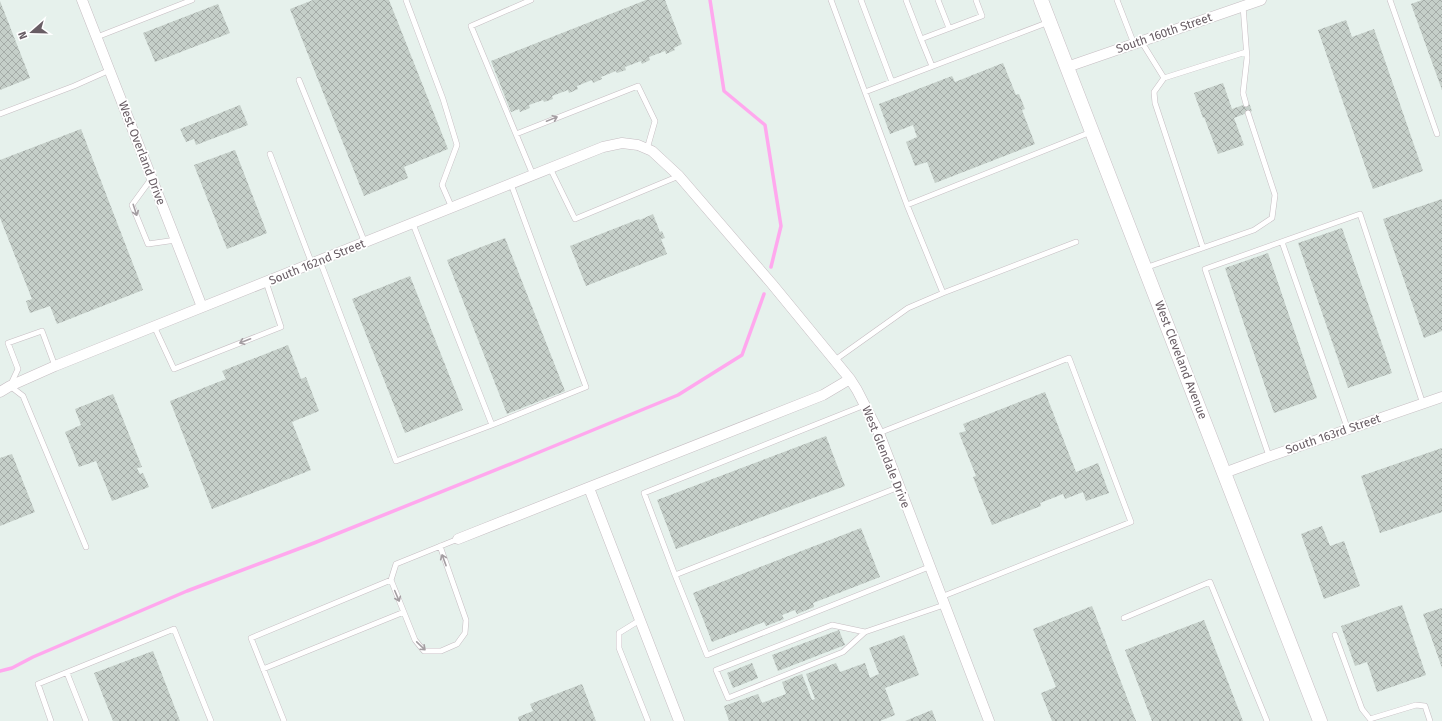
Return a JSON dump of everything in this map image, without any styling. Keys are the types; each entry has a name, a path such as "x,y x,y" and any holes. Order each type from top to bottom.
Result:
{"main road":[{"name":"West Cleveland Avenue","path":"1041,0 1320,721"}],"street":[{"name":"West Overland Drive","path":"82,0 202,307"},
{"name":"South 160th Street","path":"1067,67 1261,0"},
{"name":"South 162nd Street","path":"0,392 10,386 56,366 154,326 610,145 622,143 642,147"},
{"name":"West Glendale Drive","path":"642,147 652,151 679,176 850,379 879,433 989,721"},
{"path":"458,539 823,395 850,379"},
{"name":"South 163rd Street","path":"1224,473 1269,456 1442,397"},
{"path":"589,488 679,721"}],"lane":[{"path":"96,37 192,0"},
{"path":"406,0 443,99 457,145 442,185 452,208"},
{"path":"530,0 471,26 533,175"},
{"path":"831,0 907,205 943,293"},
{"path":"861,0 892,82"},
{"path":"906,0 932,66"},
{"path":"938,0 949,28"},
{"path":"921,39 982,16 976,0"},
{"path":"1117,0 1138,42 1164,78"},
{"path":"1390,0 1437,134"},
{"path":"1243,6 1246,52 1243,93 1246,104"},
{"path":"865,92 1050,22"},
{"path":"1202,248 1155,103 1154,92 1164,78 1246,52"},
{"path":"0,114 74,86 110,70"},
{"path":"299,80 365,243"},
{"path":"516,134 638,86 655,121 642,147"},
{"path":"1145,268 1254,230 1272,218 1276,195 1248,113"},
{"path":"907,205 1092,131"},
{"path":"270,154 316,262 396,461 492,425 586,387 511,184"},
{"path":"550,168 575,218 679,176"},
{"path":"152,178 132,205 148,244 176,240"},
{"path":"1269,456 1205,270 1360,214 1423,404"},
{"path":"413,224 492,425"},
{"path":"835,360 908,308 1076,242"},
{"path":"1282,242 1348,430"},
{"path":"154,326 174,369 281,327 266,282"},
{"path":"56,366 42,331 8,344 18,369 10,386 23,396 86,548"},
{"path":"865,632 832,625 716,670 728,698 843,652 865,632 1131,522 1069,358 879,433"},
{"path":"865,405 644,493 675,575 708,655 929,567"},
{"path":"675,575 899,487"},
{"path":"440,546 466,620 465,633 458,644 441,651 424,651 415,640 391,580 396,564 440,546 458,539"},
{"path":"284,721 251,638 391,580"},
{"path":"1124,618 1210,582 1267,721"},
{"path":"263,669 404,612"},
{"path":"640,620 619,634 619,648 648,721"},
{"path":"51,721 38,684 174,629 211,721"},
{"path":"1335,635 1362,709 1370,719 1416,705 1425,706 1430,721"},
{"path":"67,673 86,721"}],"building":[{"path":"313,0 389,0 448,149 404,167 408,178 364,196 290,9"},
{"path":"646,0 665,0 682,44 674,48 675,50 666,54 665,51 649,57 650,60 642,64 641,61 625,67 626,70 617,73 616,71 601,77 602,79 593,83 592,80 577,86 578,89 569,93 568,90 552,96 553,99 544,102 543,100 529,105 530,108 520,112 519,109 511,112 491,61"},
{"path":"1422,0 1442,0 1442,90 1411,4"},
{"path":"0,1 30,78 0,90"},
{"path":"218,4 230,33 155,62 143,33"},
{"path":"1346,20 1352,37 1374,29 1423,171 1373,189 1318,30"},
{"path":"1003,63 1016,95 1019,94 1025,109 1022,110 1035,144 935,183 927,162 915,166 906,142 917,137 913,125 890,134 879,104 952,76 955,82"},
{"path":"1223,83 1232,109 1249,103 1252,111 1234,118 1244,145 1218,154 1194,93"},
{"path":"240,105 248,125 196,145 194,139 186,142 180,129"},
{"path":"81,129 143,290 57,324 50,306 30,313 26,301 32,299 0,218 0,160"},
{"path":"235,150 267,233 227,249 194,165"},
{"path":"1442,199 1442,331 1424,338 1383,219"},
{"path":"653,214 660,232 662,231 665,238 661,239 667,254 586,286 570,246"},
{"path":"1342,228 1392,373 1348,388 1298,243"},
{"path":"505,238 565,391 507,414 447,260"},
{"path":"1268,253 1317,398 1274,413 1225,268"},
{"path":"410,276 463,410 405,433 352,299"},
{"path":"288,345 301,379 306,377 319,411 292,422 311,470 212,509 170,401 226,379 222,371"},
{"path":"1045,392 1076,472 1098,463 1109,493 1086,501 1083,492 1065,499 1063,494 1040,503 1041,506 992,525 973,477 976,476 959,433 966,431 963,424"},
{"path":"113,394 142,467 137,468 140,474 143,473 149,487 112,501 96,461 79,467 65,432 81,425 75,409"},
{"path":"826,436 845,486 676,549 657,500"},
{"path":"1442,448 1442,512 1380,533 1361,476"},
{"path":"12,454 35,512 0,526 0,458"},
{"path":"1322,526 1330,546 1344,541 1360,586 1324,599 1301,534"},
{"path":"861,528 880,577 813,603 814,607 797,614 795,610 782,615 784,619 766,626 764,622 712,642 693,593"},
{"path":"1402,605 1426,675 1377,692 1367,662 1355,666 1341,626"},
{"path":"1092,606 1136,721 1052,721 1041,693 1056,687 1033,629"},
{"path":"1442,608 1442,668 1423,614"},
{"path":"1204,620 1243,721 1152,721 1125,650"},
{"path":"839,630 845,645 778,671 772,655"},
{"path":"904,635 919,675 885,688 895,715 880,721 729,721 724,706 758,694 762,703 786,694 782,682 802,674 812,700 815,699 806,674 836,663 840,672 865,663 870,678 879,674 869,648"},
{"path":"153,651 180,721 113,721 94,673"},
{"path":"752,663 758,678 733,688 727,673"},
{"path":"582,684 596,721 519,721 518,717 533,711 530,704"},
{"path":"932,710 936,721 905,721"}],"waterway":[{"path":"710,0 724,91 765,125 781,226 771,267"},
{"path":"0,671 12,668 33,657 187,591 314,543 678,395 742,355 764,294"}]}
